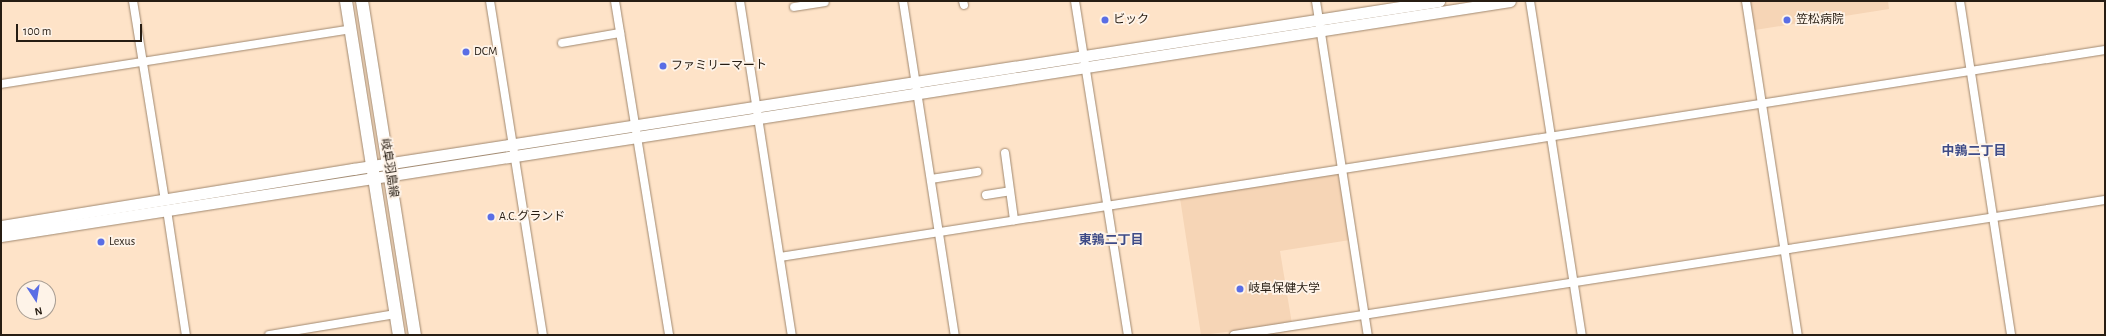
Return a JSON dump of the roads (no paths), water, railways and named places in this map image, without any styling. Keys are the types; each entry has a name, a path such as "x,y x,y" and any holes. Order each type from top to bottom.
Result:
{"main road":[{"name":"岐阜羽島線","path":"346,1 399,335"},
{"name":"岐阜羽島線","path":"362,1 415,335"}],"street":[{"path":"133,1 186,335"},
{"path":"490,1 543,335"},
{"path":"615,1 669,335"},
{"path":"740,1 792,335"},
{"path":"903,1 955,335"},
{"path":"1075,1 1087,68 1128,335"},
{"path":"1316,1 1368,335"},
{"path":"1,236 166,205 373,172 514,156 636,132 757,113 917,89 1087,68 1320,25 1439,1"},
{"path":"917,89 1084,57 1510,1"},
{"path":"1530,1 1582,335"},
{"path":"1746,1 1798,335"},
{"path":"1960,1 1970,71 1995,217 2011,335"},
{"path":"794,7 809,3 825,2"},
{"path":"1,84 351,29"},
{"path":"562,43 620,33"},
{"path":"780,257 2105,50"},
{"path":"389,170 513,145 636,132"},
{"path":"1005,153 1014,220"},
{"path":"931,179 977,172"},
{"path":"986,195 1010,191"},
{"path":"1234,335 2105,200"},
{"path":"1,226 166,205"},
{"path":"269,335 396,314"}],"place":[{"name":"ビック","path":"1105,20"},
{"name":"笠松病院","path":"1787,20"},
{"name":"DCM","path":"466,52"},
{"name":"ファミリーマート","path":"663,66"},
{"name":"A.C.グランド","path":"491,217"},
{"name":"Lexus","path":"101,242"},
{"name":"岐阜保健大学","path":"1240,289"}],"district":[{"name":"中鶉二丁目","path":"1974,152"},
{"name":"東鶉二丁目","path":"1111,241"}]}
